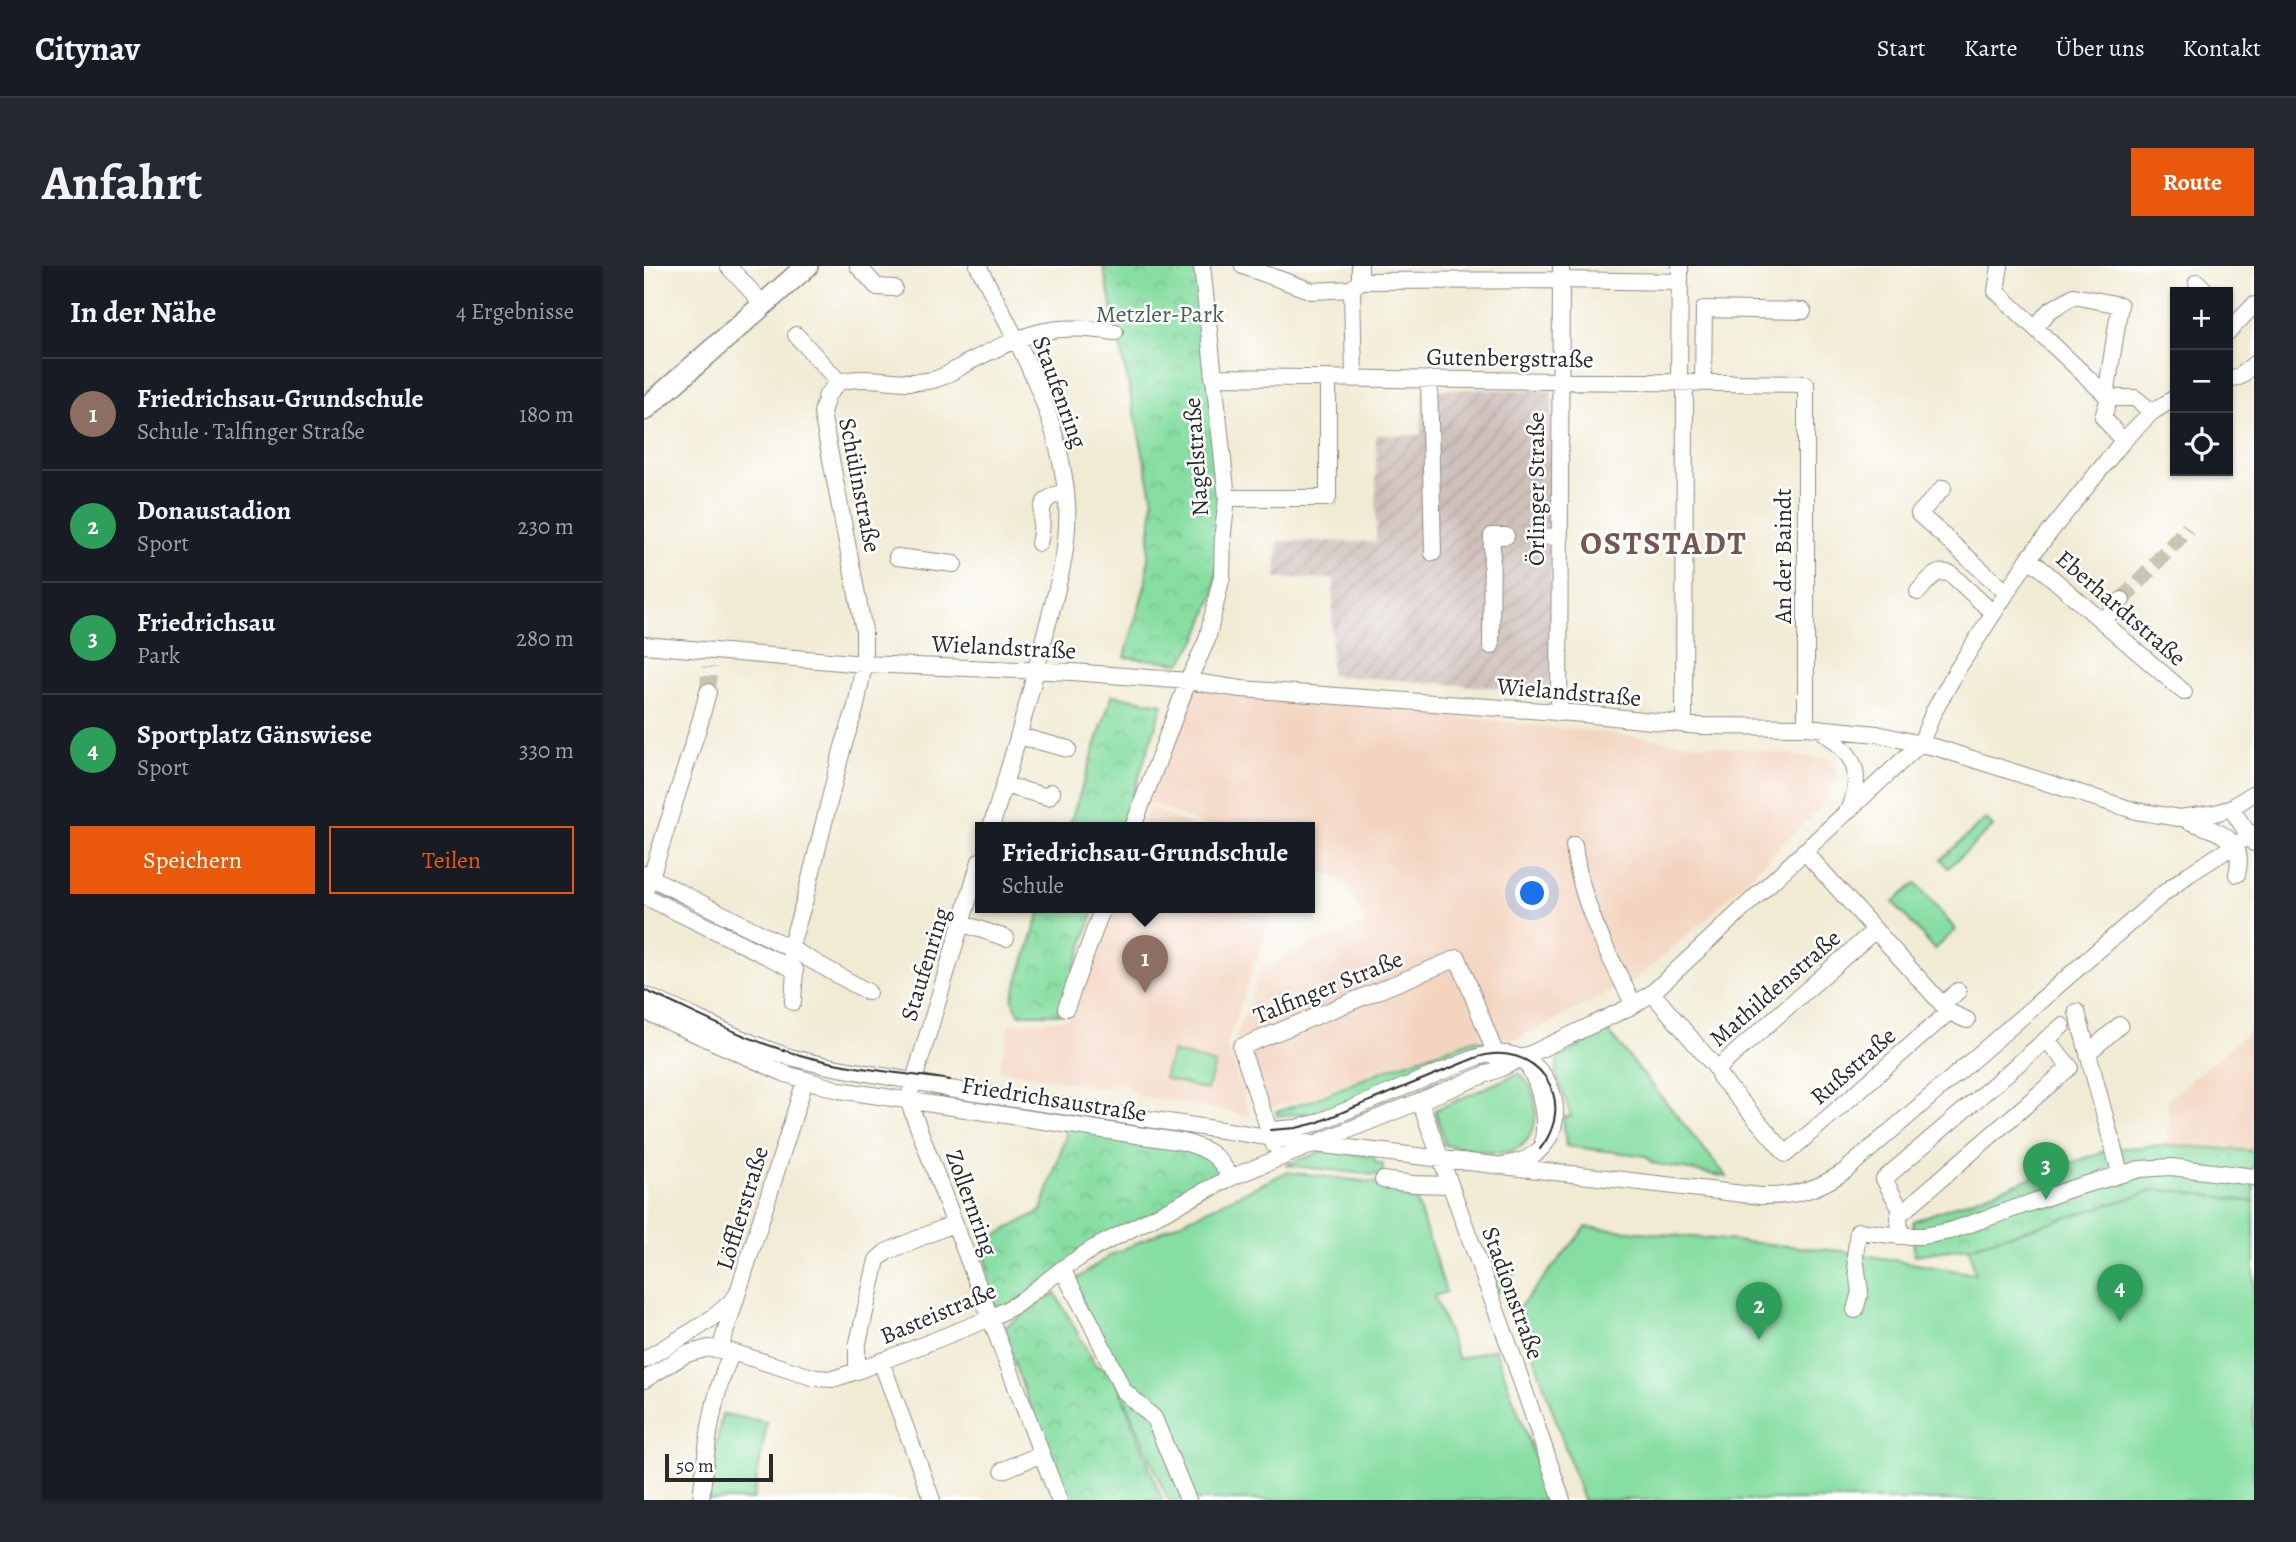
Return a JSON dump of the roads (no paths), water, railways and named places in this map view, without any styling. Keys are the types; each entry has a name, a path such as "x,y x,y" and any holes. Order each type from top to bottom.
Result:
{"main road":[{"path":"644,410 807,266"}],"street":[{"path":"728,266 764,305"},
{"path":"858,266 877,288 894,288"},
{"name":"Staufenring","path":"978,266 1017,339 1048,412 1059,452 1068,520 1066,550 1037,670 993,822"},
{"name":"Nagelstraße","path":"1135,822 1188,681 1207,640 1222,576 1227,498 1202,266"},
{"path":"1243,266 1312,292 1357,279 1561,273 1680,274 1684,725"},
{"path":"2000,266 1996,291 2108,396 2135,398 2152,412"},
{"name":"Örlinger Straße","path":"1559,713 1561,273"},
{"path":"1354,379 1357,279"},
{"path":"2035,328 2049,312 2074,296 2120,305 2103,417 2123,441"},
{"path":"2233,321 2254,305"},
{"path":"1703,383 1704,309 1803,311"},
{"path":"796,335 839,382 853,378 905,382 936,379 1041,330 1084,327 1115,332"},
{"path":"1259,360 1260,377"},
{"path":"2233,378 2239,377 2254,364"},
{"path":"1227,498 1328,498 1318,373"},
{"name":"Gutenbergstraße","path":"1213,377 1318,373 1354,379 1806,384"},
{"path":"1429,379 1433,553"},
{"name":"Schülinstraße","path":"839,382 827,395 822,413 864,631 864,664"},
{"name":"An der Baindt","path":"1806,384 1806,710 1812,728"},
{"name":"Eberhardtstraße","path":"1921,743 1950,682 2029,558 2123,441 2152,412 2170,400"},
{"path":"1943,488 1919,514 2006,592"},
{"path":"1039,543 1044,502 1052,494 1066,492"},
{"path":"1491,646 1492,536 1506,536"},
{"path":"1532,536 1559,537"},
{"path":"897,557 954,564"},
{"name":"Eberhardtstraße","path":"2029,558 2184,692"},
{"path":"1918,592 1936,573 1942,571 1951,574 1993,613"},
{"path":"2103,621 2122,600"},
{"name":"Wielandstraße","path":"644,645 710,659 1037,670 1188,681 1510,718 1559,713 1583,722 1812,728 1877,734 1921,743 2136,811 2179,818 2203,816 2242,834 2254,793"},
{"path":"793,1002 795,970 791,955 842,750 856,706 864,664"},
{"path":"708,692 646,885 868,992"},
{"path":"1812,728 1839,744 1851,759 1857,778 1851,806"},
{"path":"1018,736 1068,750"},
{"path":"1270,1132 1316,1123 1475,1058 1523,1058 1634,1005 1652,993 1921,743"},
{"path":"1004,785 1048,797 1052,792"},
{"path":"2179,818 2213,830 2242,834"},
{"path":"2237,874 2242,834"},
{"path":"1270,1132 1314,1144 1526,1160 1761,1187 1793,1186 1810,1181 1854,1153 2166,881 2185,866 2242,834"},
{"path":"644,995 787,1056 839,1068 914,1080 974,1083 1270,1132 1333,1137 1439,1154 1486,1165 1760,1196 1795,1195 1817,1188 1860,1159 2164,893 2242,834"},
{"path":"1574,845 1576,872 1586,902 1634,1005"},
{"path":"1804,851 1945,1007 1967,1020"},
{"name":"Staufenring","path":"914,1080 975,880"},
{"path":"1066,1008 1101,913"},
{"path":"961,923 1006,938"},
{"name":"Mathildenstraße","path":"1652,993 1717,1069 1875,930"},
{"name":"Talfinger Straße","path":"1279,1158 1241,1047 1458,958 1498,1060"},
{"name":"Rußstraße","path":"1717,1069 1720,1077 1786,1154 1945,1007 1958,991"},
{"name":"Friedrichsaustraße","path":"644,1011 805,1081 839,1090 1183,1142 1212,1153 1225,1165 1230,1178"},
{"path":"2077,1012 2120,1173"},
{"path":"2088,1053 2120,1025"},
{"path":"1902,1212 1884,1179 2062,1026"},
{"path":"1900,1236 1899,1215 1902,1212 2070,1067 2046,1039"},
{"path":"1486,1165 1511,1164 1526,1160 1540,1149 1544,1123 1536,1082 1523,1058"},
{"path":"1230,1178 1420,1102 1498,1060"},
{"path":"908,1100 914,1080"},
{"name":"Löfflerstraße","path":"701,1500 705,1457 740,1292 805,1081"},
{"name":"Zollernring","path":"908,1100 1059,1500"},
{"name":"Stadionstraße","path":"1420,1102 1562,1500"},
{"path":"1855,1310 1860,1292 1855,1257 1858,1231 1923,1236 1969,1226 2073,1188 2140,1169 2171,1167 2254,1177"},
{"name":"Basteistraße","path":"644,1380 671,1362 699,1350 726,1351 815,1378 833,1379 857,1371 991,1318 1017,1304 1062,1269 1122,1232 1230,1178"},
{"path":"1383,1180 1450,1185"},
{"path":"857,1371 857,1347 877,1260 886,1252 956,1223"},
{"path":"1062,1269 1123,1390 1154,1419 1188,1500"},
{"path":"644,1360 713,1318 740,1292"},
{"path":"660,1349 699,1350"},
{"path":"881,1362 932,1500"},
{"path":"1003,1470 1042,1454"}],"waterway":[{"path":"650,888 780,952"}],"tunnel":[{"path":"2122,600 2188,528"},
{"path":"1506,536 1532,536"},
{"path":"708,692 709,667"}],"tram line":[{"path":"644,990 743,1035 798,1055 863,1068 950,1080"},
{"path":"1270,1130 1316,1123 1475,1058 1497,1054 1517,1056 1533,1065 1545,1077 1553,1093 1555,1111 1551,1130 1540,1149"}],"place":[{"name":"Friedrichsau-Grundschule","path":"1145,993"},
{"name":"Friedrichsau","path":"2046,1200"},
{"name":"Sportplatz Gänswiese","path":"2120,1322"},
{"name":"Donaustadion","path":"1759,1340"}],"district":[{"name":"OSTSTADT","path":"1664,543"}],"park label":[{"name":"Metzler-Park","path":"1160,314"}]}
